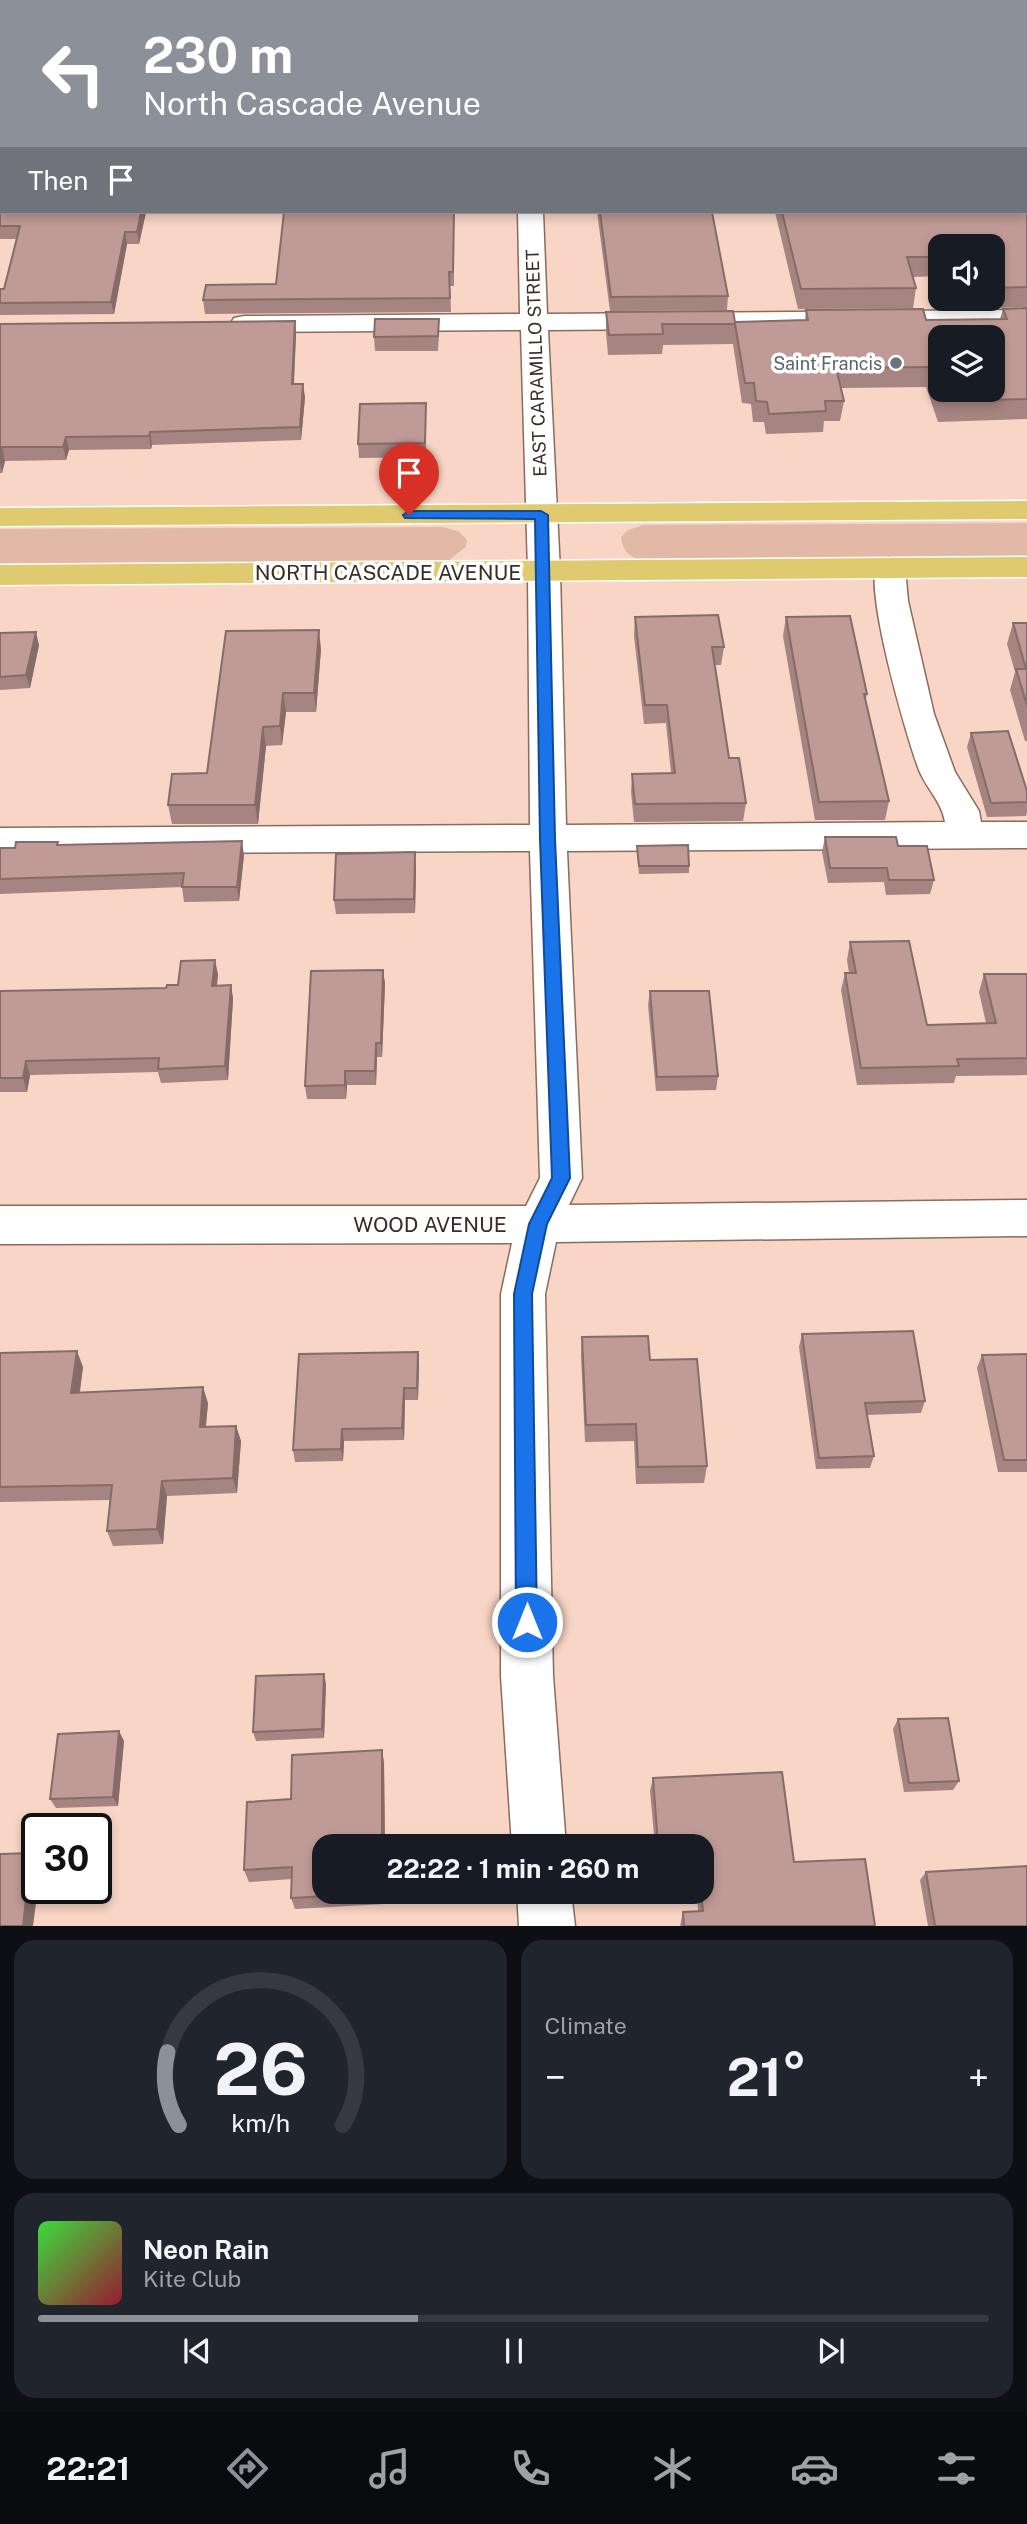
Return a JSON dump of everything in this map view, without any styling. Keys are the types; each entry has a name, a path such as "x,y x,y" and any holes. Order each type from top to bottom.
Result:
{"main road":[{"path":"0,517 1027,510"},
{"name":"NORTH CASCADE AVENUE","path":"0,575 1027,568"}],"street":[{"name":"EAST CARAMILLO STREET","path":"530,214 544,571 548,839 561,1178 538,1224 523,1294 527,1676 538,1834"},
{"path":"220,324 1027,318"},
{"path":"889,568 892,601 917,714 938,773 961,811 965,836"},
{"path":"0,841 1027,835"},
{"name":"WOOD AVENUE","path":"0,1225 538,1224 1027,1218"},
{"path":"545,1904 547,1926"}],"shaded area":[{"path":"1027,523 1027,557 639,560 626,552 621,537 628,530 643,525"},
{"path":"442,527 458,531 467,540 466,547 449,560 0,564 0,529"}],"building":[{"path":"0,214 141,214 137,232 125,232 111,302 0,303 0,289 4,289 20,226 0,226"},
{"path":"284,214 454,214 453,272 449,272 450,298 203,300 206,285 276,284"},
{"path":"600,214 712,214 728,296 611,297"},
{"path":"782,214 1027,214 1027,287 1005,288 1005,234 928,234 928,257 907,257 916,288 801,289"},
{"path":"1027,308 1027,399 1005,400 1005,325 928,325 928,367 836,368 844,401 825,401 826,411 769,414 767,402 756,401 754,383 745,383 735,324 662,324 663,334 609,335 606,312 733,311 735,322 808,320 806,310 923,309 926,320 1007,319 1005,309"},
{"path":"375,319 439,319 438,336 374,337"},
{"path":"295,321 292,384 303,384 300,427 150,432 149,436 66,437 63,447 2,447 0,455 0,324"},
{"path":"426,403 425,443 358,444 360,404"},
{"path":"718,615 724,647 712,647 729,758 739,758 746,803 635,804 632,774 675,773 667,705 645,705 635,617"},
{"path":"850,616 867,694 864,694 889,801 819,802 786,617"},
{"path":"1013,623 1027,623 1027,705 1016,669 1026,669"},
{"path":"319,630 314,693 283,693 280,726 263,727 255,805 168,805 172,774 207,773 226,631"},
{"path":"36,632 26,675 0,677 0,633"},
{"path":"1008,731 1027,791 1027,802 991,803 971,733"},
{"path":"825,837 896,837 898,846 927,846 934,880 889,880 887,868 830,868"},
{"path":"242,841 237,887 182,887 184,873 0,879 0,848 15,848 16,842 58,842 57,845"},
{"path":"688,845 689,866 639,866 637,846"},
{"path":"415,852 414,899 334,900 336,854"},
{"path":"909,941 927,1025 996,1023 984,974 1027,974 1027,1058 957,1059 959,1066 861,1068 845,973 856,973 850,942"},
{"path":"215,960 212,986 231,985 225,1066 158,1069 159,1058 26,1061 23,1078 0,1078 0,991 166,988 167,985 178,985 181,961"},
{"path":"383,970 381,1043 376,1043 375,1071 345,1071 345,1085 305,1086 311,971"},
{"path":"650,991 709,991 718,1076 657,1077"},
{"path":"913,1331 925,1401 865,1403 874,1456 819,1458 802,1334"},
{"path":"648,1336 650,1360 697,1359 707,1466 638,1467 636,1424 586,1425 582,1337"},
{"path":"77,1351 71,1393 203,1387 200,1427 236,1426 233,1478 162,1481 157,1529 107,1531 112,1485 0,1487 0,1353"},
{"path":"418,1352 417,1388 404,1388 402,1428 342,1429 341,1449 293,1450 299,1354"},
{"path":"1027,1354 1027,1460 1004,1460 982,1355"},
{"path":"324,1674 322,1729 253,1732 256,1676"},
{"path":"948,1718 959,1781 909,1783 898,1719"},
{"path":"119,1731 113,1797 50,1799 58,1734"},
{"path":"382,1750 382,1834 312,1834 312,1897 291,1898 292,1867 244,1870 247,1802 291,1799 292,1755"},
{"path":"782,1772 794,1862 865,1859 875,1926 684,1926 683,1912 703,1911 702,1904 714,1904 714,1834 657,1834 653,1778"},
{"path":"21,1853 21,1904 25,1904 23,1926 0,1926 0,1854"},
{"path":"1027,1866 1027,1926 935,1926 926,1872"}],"place":[{"name":"Saint Francis","path":"896,363"}],"route":[{"path":"409,515 541,515 548,839 561,1178 538,1224 523,1294 527,1622"}]}
